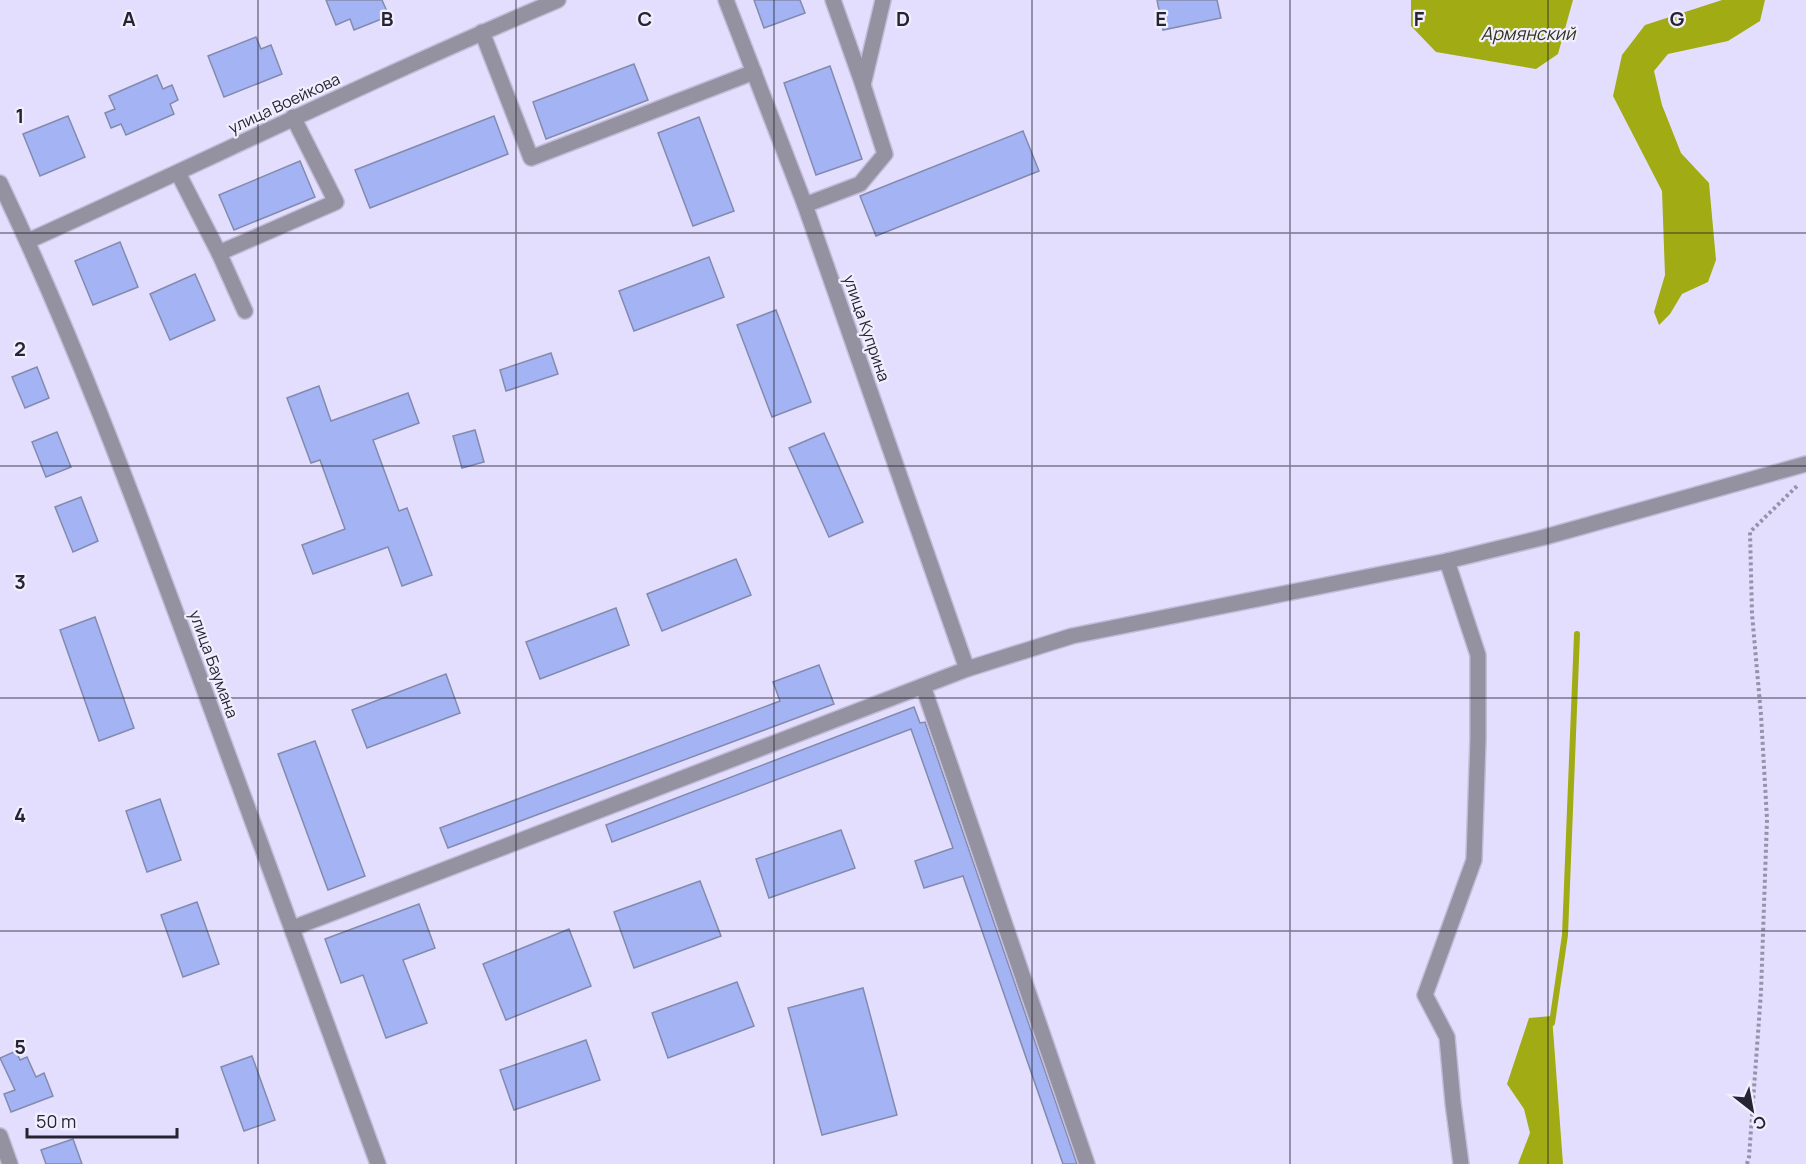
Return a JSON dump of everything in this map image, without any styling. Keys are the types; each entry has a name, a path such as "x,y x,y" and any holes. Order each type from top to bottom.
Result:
{"street":[{"name":"улица Воейкова","path":"28,241 178,173 293,117 558,0"},
{"name":"улица Куприна","path":"726,0 805,205 967,669"},
{"path":"805,205 860,184 885,154 833,0"},
{"path":"863,85 883,0"},
{"path":"482,32 531,158 754,72"},
{"path":"219,253 336,202 293,117"},
{"path":"178,173 219,253 245,311"},
{"name":"улица Баумана","path":"0,183 28,241 113,444 378,1164"},
{"path":"293,928 967,669 1072,636 1447,561 1545,537 1806,464"},
{"path":"1447,561 1478,655 1474,860 1425,995 1447,1037 1461,1164"},
{"path":"923,686 1088,1164"},
{"path":"0,1136 10,1164"}],"path":[{"path":"1747,1164 1761,992 1767,819 1752,614 1750,532 1798,484"}],"water":[{"name":"Армянский","path":"1411,0 1573,0 1558,54 1536,69 1436,52 1411,26"},
{"path":"1722,0 1765,0 1760,21 1728,41 1668,54 1654,71 1662,105 1681,153 1709,183 1716,260 1708,282 1682,294 1670,314 1659,325 1654,312 1665,275 1662,191 1613,96 1622,55 1645,25"},
{"path":"1552,1016 1563,1164 1518,1164 1530,1133 1524,1109 1507,1084 1529,1018"}],"building":[{"path":"326,0 382,0 389,16 354,30 350,19 336,25"},
{"path":"754,0 800,0 805,13 764,28"},
{"path":"1157,0 1217,0 1221,18 1163,30"},
{"path":"256,37 261,49 271,45 282,74 224,97 208,56"},
{"path":"634,64 648,100 546,139 533,102"},
{"path":"830,66 862,159 816,175 784,83"},
{"path":"157,75 163,89 172,85 178,100 170,104 174,114 126,135 121,124 111,128 105,113 115,109 109,96"},
{"path":"68,116 85,157 40,176 23,134"},
{"path":"494,116 508,154 370,208 355,170"},
{"path":"699,117 734,211 693,226 658,133"},
{"path":"1023,131 1039,171 876,236 860,196"},
{"path":"300,161 315,197 234,230 219,195"},
{"path":"120,242 138,287 93,305 75,261"},
{"path":"709,257 724,297 634,331 619,291"},
{"path":"195,274 215,320 170,340 150,294"},
{"path":"776,310 811,402 772,417 737,325"},
{"path":"551,353 558,374 506,391 500,370"},
{"path":"37,367 49,398 25,408 12,377"},
{"path":"319,386 331,421 408,393 419,423 373,440 399,511 407,508 432,575 402,586 388,547 313,574 302,545 345,529 320,460 311,463 287,398"},
{"path":"475,430 484,462 462,468 453,436"},
{"path":"57,432 71,467 46,477 32,442"},
{"path":"824,433 863,522 829,537 789,448"},
{"path":"81,497 98,541 73,552 55,507"},
{"path":"736,559 751,595 662,631 647,594"},
{"path":"616,608 629,645 540,679 526,642"},
{"path":"95,617 134,728 99,741 60,630"},
{"path":"819,665 834,704 448,848 440,828 780,701 773,682"},
{"path":"446,674 460,713 367,748 352,710"},
{"path":"914,707 920,723 925,722 1077,1164 1063,1164 963,876 924,888 915,861 953,848 911,729 612,842 606,825"},
{"path":"315,741 365,876 328,890 278,754"},
{"path":"160,799 181,860 147,872 126,811"},
{"path":"841,830 855,868 769,898 756,859"},
{"path":"700,881 721,936 634,968 614,912"},
{"path":"197,902 219,964 183,977 161,915"},
{"path":"419,904 435,948 403,960 427,1023 386,1038 363,975 341,983 325,939"},
{"path":"569,929 591,986 506,1020 483,964"},
{"path":"737,982 754,1026 668,1058 652,1013"},
{"path":"863,988 897,1115 822,1135 788,1008"},
{"path":"586,1040 600,1080 514,1110 500,1070"},
{"path":"16,1051 20,1060 27,1057 36,1077 44,1073 53,1096 11,1112 4,1094 15,1090 0,1058"},
{"path":"252,1056 275,1120 244,1131 221,1067"},
{"path":"73,1139 82,1164 46,1164 41,1150"}],"waterway":[{"path":"1552,1023 1565,935 1577,634"}]}
